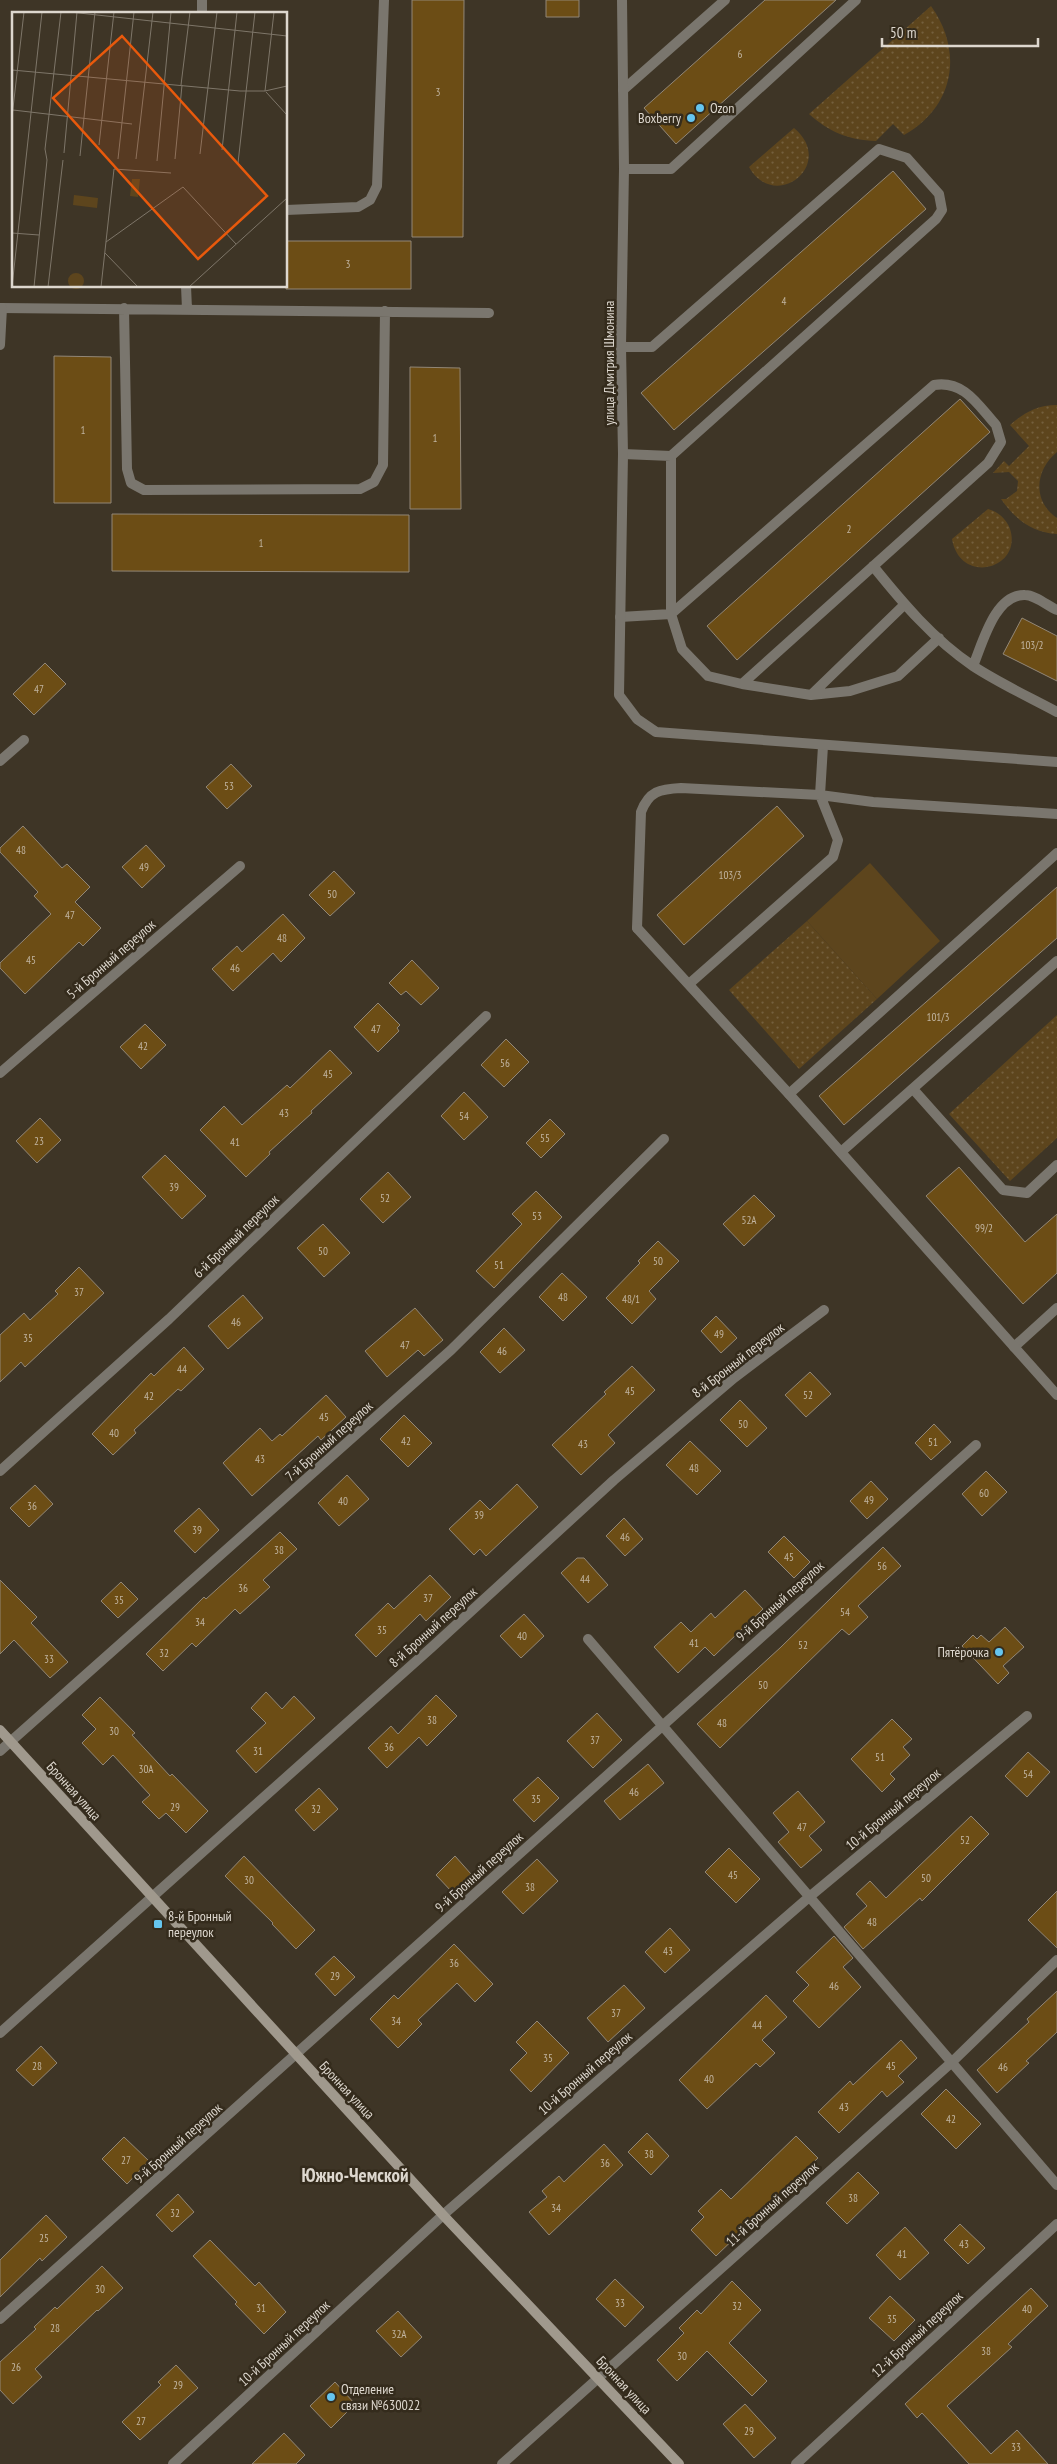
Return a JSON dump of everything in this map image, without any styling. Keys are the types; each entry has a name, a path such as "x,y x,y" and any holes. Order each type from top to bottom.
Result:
{"street":[{"path":"288,210 358,208 370,200 377,186 384,0"},
{"name":"улица Дмитрия Шмонина","path":"622,0 624,170 621,347 623,454 619,695 637,719 656,732 823,746"},
{"path":"623,90 725,0"},
{"path":"624,170 671,169 856,0"},
{"path":"621,347 652,347 879,149 907,158 939,194 942,210 936,219 671,456 623,454"},
{"path":"186,288 187,309"},
{"path":"0,345 1,308 489,313"},
{"path":"124,308 127,469 131,483 144,490 360,489 374,482 383,465 385,311"},
{"path":"620,617 671,614 934,386 946,383 961,388 996,425 1001,442 988,464 742,684"},
{"path":"671,456 671,614 682,649 708,676 742,684 811,695 850,691 898,676 939,638"},
{"path":"873,566 904,605 939,638 973,666 1057,712"},
{"path":"973,666 998,608 1010,597 1027,595 1057,610"},
{"path":"811,695 904,605"},
{"path":"0,761 24,740"},
{"path":"689,984 833,856 838,840 820,795 823,746 1057,762"},
{"path":"1057,814 873,802 820,795 681,788 662,789 646,800 641,812 637,928 789,1094 1057,1395"},
{"path":"789,1094 1057,853"},
{"name":"5-й Бронный переулок","path":"0,1073 240,866"},
{"path":"841,1152 1057,961"},
{"name":"6-й Бронный переулок","path":"0,1472 169,1318 486,1016"},
{"path":"913,1089 1003,1190 1027,1193 1057,1165"},
{"name":"7-й Бронный переулок","path":"0,1751 451,1350 664,1139"},
{"path":"1014,1347 1057,1308"},
{"name":"8-й Бронный переулок","path":"0,2033 432,1647 614,1480 734,1378 824,1310"},
{"name":"9-й Бронный переулок","path":"0,2319 296,2056 661,1725 976,1445"},
{"path":"588,1639 808,1898 1057,2185"},
{"name":"10-й Бронный переулок","path":"173,2464 443,2215 808,1898 1027,1716"},
{"name":"Бронная улица","path":"0,1730 443,2215 679,2464"},
{"name":"11-й Бронный переулок","path":"502,2464 952,2062 1057,1960"},
{"name":"12-й Бронный переулок","path":"796,2464 1057,2224"}],"shaded area":[{"path":"931,6 948,42 949,77 943,94 934,110 921,123 904,135 893,124 876,141 857,139 840,134 824,126 809,114"},
{"path":"794,128 805,142 809,156 806,168 797,178 786,184 773,185 760,180 749,167"},
{"path":"1057,405 1057,452 1044,468 1039,485 1043,503 1057,518 1057,534 1032,528 1018,519 1001,499 1006,499 1017,491 1018,481 1009,472 993,473 1004,461 1009,466 1029,446 1010,425 1031,410 1043,406"},
{"path":"988,509 1004,519 1010,529 1012,543 1008,554 999,562 989,567 977,567 966,563 957,554 952,539"},
{"path":"870,863 940,941 877,999 807,921"},
{"path":"807,921 877,999 799,1069 729,990"},
{"path":"1057,1015 1057,1138 1010,1181 949,1114"}],"building":[{"path":"412,0 464,0 463,237 412,237"},
{"path":"546,0 579,0 579,17 546,17"},
{"path":"765,0 836,0 676,144 644,108"},
{"path":"893,171 926,209 674,430 641,393"},
{"path":"288,241 411,241 411,289 286,289 288,288"},
{"path":"54,356 111,357 111,503 54,503"},
{"path":"410,367 460,368 461,509 410,509"},
{"path":"960,399 990,432 737,660 707,626"},
{"path":"112,514 409,515 409,572 112,571"},
{"path":"1022,618 1057,636 1057,681 1003,654"},
{"path":"45,663 66,684 34,715 13,694"},
{"path":"231,764 252,786 227,809 206,787"},
{"path":"777,806 804,836 684,945 657,915"},
{"path":"23,826 62,868 67,864 90,887 75,902 101,928 83,946 79,942 25,994 0,968 0,963 51,914 34,896 38,892 0,852 0,848"},
{"path":"146,845 165,866 142,888 122,867"},
{"path":"334,871 355,893 330,916 309,895"},
{"path":"1057,887 1057,938 844,1125 819,1096"},
{"path":"283,914 305,938 281,962 273,953 233,991 212,969 237,946 242,952"},
{"path":"412,960 439,988 421,1005 406,991 401,995 389,983"},
{"path":"378,1003 400,1025 397,1028 399,1031 378,1052 354,1027"},
{"path":"145,1024 166,1045 141,1069 120,1047"},
{"path":"506,1039 529,1062 504,1087 481,1065"},
{"path":"330,1050 352,1073 269,1152 270,1154 246,1177 200,1130 224,1106 242,1125 287,1085 290,1088"},
{"path":"464,1092 488,1117 464,1140 441,1116"},
{"path":"40,1118 61,1140 37,1163 16,1141"},
{"path":"550,1119 565,1134 541,1158 526,1143"},
{"path":"165,1155 206,1196 182,1219 142,1177"},
{"path":"959,1167 1025,1242 1057,1214 1057,1273 1023,1304 926,1196"},
{"path":"388,1172 411,1197 383,1223 360,1199"},
{"path":"536,1191 562,1217 494,1288 476,1271 522,1224 512,1214"},
{"path":"754,1195 775,1216 744,1246 723,1224"},
{"path":"323,1224 350,1253 324,1277 297,1248"},
{"path":"658,1241 679,1261 649,1291 656,1299 632,1324 606,1298 640,1263 638,1261"},
{"path":"79,1267 104,1293 25,1367 21,1362 0,1382 0,1335 24,1313 30,1320 58,1294 55,1291"},
{"path":"562,1273 587,1297 563,1321 539,1297"},
{"path":"243,1295 263,1318 228,1349 208,1326"},
{"path":"415,1308 443,1340 424,1356 418,1350 387,1377 365,1351"},
{"path":"716,1316 737,1338 721,1353 701,1331"},
{"path":"504,1328 525,1350 500,1373 480,1352"},
{"path":"184,1347 204,1369 181,1391 178,1389 134,1430 136,1433 113,1455 92,1434 151,1373 154,1376"},
{"path":"632,1366 655,1390 608,1435 615,1443 581,1475 552,1445 606,1394 604,1392"},
{"path":"810,1372 831,1394 806,1417 785,1395"},
{"path":"326,1395 346,1417 321,1440 318,1436 252,1496 223,1463 260,1428 272,1441 280,1434 282,1436"},
{"path":"740,1400 767,1428 747,1447 720,1420"},
{"path":"404,1415 432,1443 408,1467 380,1439"},
{"path":"934,1424 951,1442 931,1460 915,1443"},
{"path":"690,1441 721,1471 697,1495 666,1465"},
{"path":"986,1471 1007,1492 982,1516 962,1494"},
{"path":"347,1475 369,1499 339,1526 318,1503"},
{"path":"871,1481 888,1499 867,1519 850,1501"},
{"path":"517,1484 538,1507 486,1556 480,1549 474,1555 449,1529 480,1500 490,1510"},
{"path":"35,1485 53,1504 29,1527 10,1508"},
{"path":"199,1508 219,1530 195,1553 174,1531"},
{"path":"624,1518 643,1539 625,1556 606,1536"},
{"path":"280,1532 297,1549 263,1580 270,1587 240,1614 235,1609 196,1647 192,1643 163,1671 146,1654 204,1597 206,1599"},
{"path":"784,1536 810,1562 794,1578 768,1552"},
{"path":"883,1547 901,1566 858,1606 868,1617 849,1635 842,1629 720,1748 697,1724 781,1647"},
{"path":"577,1558 584,1558 608,1585 588,1603 561,1573"},
{"path":"430,1575 451,1597 426,1621 420,1614 376,1657 355,1635 388,1603 394,1609"},
{"path":"0,1580 37,1617 31,1623 68,1662 50,1678 14,1640 0,1654"},
{"path":"121,1582 138,1599 118,1618 101,1601"},
{"path":"745,1590 763,1609 714,1656 705,1647 678,1673 654,1647 681,1622 691,1632 711,1613 715,1618"},
{"path":"524,1614 544,1636 521,1658 500,1636"},
{"path":"1005,1627 1024,1647 1003,1666 1009,1673 998,1684 962,1646 973,1635 977,1639 981,1635 989,1642"},
{"path":"266,1692 282,1709 294,1696 315,1718 256,1773 236,1751 266,1723 251,1708"},
{"path":"436,1695 457,1716 427,1746 419,1737 387,1768 368,1748 391,1726 398,1734"},
{"path":"100,1697 135,1733 132,1735 170,1776 172,1774 208,1811 186,1833 166,1813 159,1819 142,1802 150,1795 113,1755 103,1765 82,1743 96,1729 82,1715"},
{"path":"597,1713 622,1740 593,1768 567,1741"},
{"path":"892,1719 912,1739 903,1747 910,1755 890,1774 895,1779 882,1792 851,1759"},
{"path":"1028,1752 1050,1772 1027,1797 1005,1776"},
{"path":"648,1764 664,1783 620,1820 604,1801"},
{"path":"538,1777 559,1798 534,1822 513,1800"},
{"path":"319,1788 338,1809 314,1831 295,1810"},
{"path":"798,1791 825,1822 809,1836 822,1850 801,1868 778,1842 789,1832 773,1813"},
{"path":"971,1816 989,1834 922,1901 920,1898 863,1949 844,1927 867,1906 856,1894 870,1881 886,1898"},
{"path":"729,1848 760,1879 736,1903 705,1872"},
{"path":"244,1856 315,1930 296,1949 273,1923 225,1876"},
{"path":"455,1856 471,1874 452,1892 436,1875"},
{"path":"537,1859 558,1881 523,1914 502,1892"},
{"path":"1057,1891 1057,1948 1028,1920"},
{"path":"670,1928 690,1950 665,1973 645,1952"},
{"path":"834,1936 853,1958 843,1967 861,1987 819,2028 793,2001 809,1985 796,1972"},
{"path":"454,1944 493,1984 475,2002 457,1983 418,2020 422,2024 398,2048 370,2019 394,1995 398,1999"},
{"path":"334,1956 355,1977 335,1996 315,1974"},
{"path":"624,1985 645,2008 608,2042 587,2018"},
{"path":"1057,1991 1057,2032 1026,2061 1029,2063 997,2093 977,2070 1029,2022 1027,2019"},
{"path":"766,1995 787,2017 762,2040 775,2053 760,2067 756,2063 707,2109 679,2080"},
{"path":"537,2021 569,2053 531,2092 510,2070 527,2053 516,2042"},
{"path":"901,2040 917,2058 898,2076 904,2082 887,2097 882,2091 839,2133 818,2112 850,2081 853,2085"},
{"path":"41,2046 57,2063 33,2086 16,2070"},
{"path":"946,2089 981,2124 956,2149 921,2114"},
{"path":"647,2133 669,2156 651,2175 628,2152"},
{"path":"796,2136 818,2158 716,2256 691,2230 704,2217 698,2211 721,2189 731,2199"},
{"path":"124,2137 149,2161 127,2184 102,2159"},
{"path":"604,2144 623,2165 549,2235 529,2212 547,2197 542,2191 559,2176 564,2182"},
{"path":"858,2172 879,2193 847,2224 826,2203"},
{"path":"178,2194 194,2212 172,2232 156,2215"},
{"path":"46,2215 67,2237 42,2261 40,2258 0,2297 0,2260"},
{"path":"960,2224 985,2248 968,2264 944,2240"},
{"path":"905,2227 929,2253 900,2280 876,2255"},
{"path":"210,2240 255,2286 259,2282 286,2312 264,2334 235,2304 237,2302 193,2256"},
{"path":"102,2266 123,2288 35,2369 42,2377 13,2404 0,2390 0,2362 36,2329 34,2327 55,2307 57,2309"},
{"path":"615,2279 644,2307 625,2327 596,2299"},
{"path":"732,2281 761,2310 729,2343 767,2381 752,2396 707,2351 677,2381 657,2360 684,2333 679,2328 697,2310 701,2314"},
{"path":"1031,2288 1048,2306 1008,2344 1012,2347 947,2406 991,2454 1017,2430 1048,2464 969,2464 922,2413 917,2418 905,2404"},
{"path":"890,2296 915,2320 894,2341 869,2318"},
{"path":"398,2311 422,2337 401,2357 376,2331"},
{"path":"176,2365 198,2388 140,2440 122,2422 161,2385 158,2382"},
{"path":"335,2382 355,2404 331,2428 310,2406"},
{"path":"745,2404 776,2438 754,2458 723,2424"},
{"path":"284,2433 305,2455 296,2464 252,2464"}],"place":[{"name":"Ozon","path":"700,108"},
{"name":"Boxberry","path":"691,118"},
{"name":"Пятёрочка","path":"999,1652"},
{"name":"8-й Бронный переулок","path":"158,1924"},
{"name":"Отделение связи №630022","path":"331,2397"}],"district":[{"name":"Южно-Чемской","path":"355,2175"}]}
